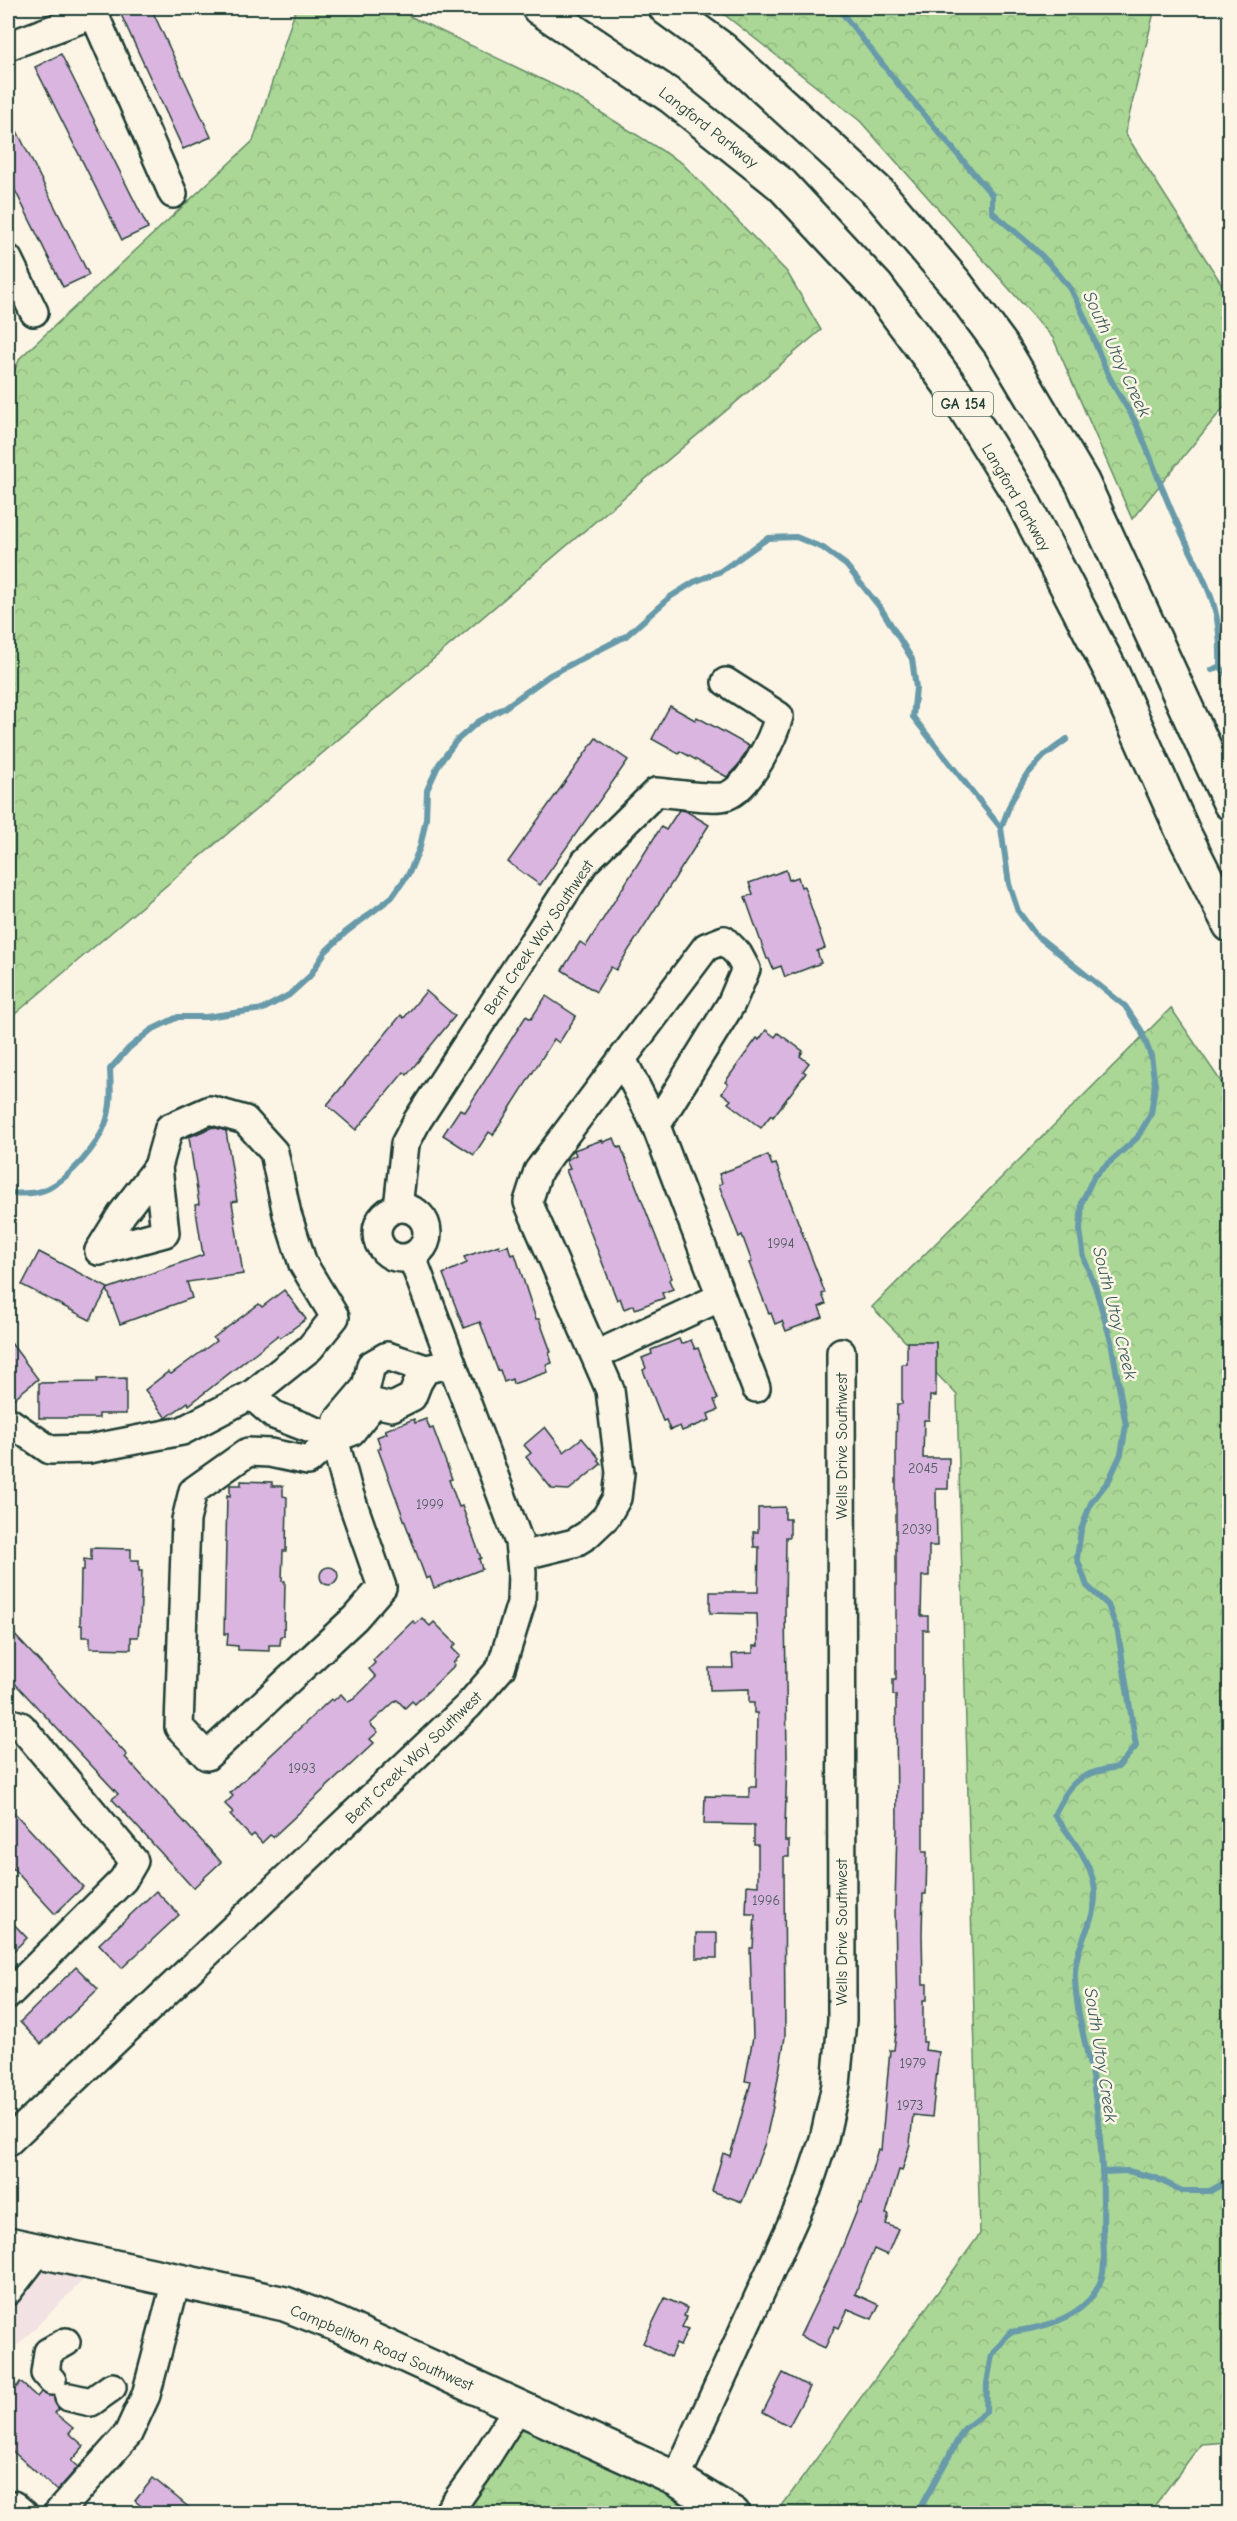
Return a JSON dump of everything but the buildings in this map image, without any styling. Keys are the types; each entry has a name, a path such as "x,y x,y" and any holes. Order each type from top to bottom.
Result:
{"main road":[{"name":"Langford Parkway","path":"539,8 672,97 782,185 877,287 955,392 1031,518 1112,673 1183,832 1230,925"},
{"path":"666,8 722,49 879,193 956,284 1001,345 1082,482 1230,803"},
{"name":"Campbellton Road Southwest","path":"8,2244 285,2304 339,2325 676,2479 733,2514"}],"street":[{"path":"11,36 94,14 173,194"},
{"path":"8,259 34,312"},
{"name":"Bent Creek Way Southwest","path":"398,1208 405,1144 417,1121 585,862 656,792 725,797 738,789 755,767 775,732 779,716 726,682"},
{"path":"521,1556 574,1543 606,1517 616,1498 620,1473 610,1390 528,1203 538,1171 706,947 724,940 738,954 746,969 731,1004 656,1126"},
{"path":"622,1059 656,1126 756,1388"},
{"path":"8,1421 50,1450 89,1449 182,1431 251,1395 310,1348 335,1317 303,1264 287,1214 274,1152 245,1120 210,1110 169,1128 158,1167"},
{"path":"398,1208 416,1212 424,1221 428,1233 425,1245 412,1257 396,1258 388,1255 377,1241 379,1221 388,1211 398,1208"},
{"name":"Bent Creek Way Southwest","path":"8,2142 468,1706 501,1668 521,1602 519,1542 427,1369 412,1257"},
{"path":"596,1355 722,1297"},
{"name":"Wells Drive Southwest","path":"676,2479 807,2190 824,2139 836,2085 842,2019 840,1352"},
{"path":"334,1438 308,1461 270,1453 248,1452 193,1491 186,1520 179,1727 207,1756 347,1626 382,1587 347,1488 334,1438 338,1420 367,1394 391,1391 427,1369"},
{"path":"251,1395 274,1415 334,1438"},
{"path":"8,1722 21,1726 134,1861 123,1880 8,1995"},
{"path":"8,2291 39,2251"},
{"path":"57,2514 128,2434 145,2397 176,2281"},
{"path":"66,2342 48,2352 45,2373 60,2389 91,2402 110,2383 145,2397"},
{"path":"447,2514 518,2407"}],"shaded area":[{"path":"8,2231 95,2268 8,2355"}],"green space":[{"path":"296,8 393,8 568,92 682,163 787,272 821,330 8,1020 8,386 20,358 253,141"},
{"path":"716,8 1155,8 1125,133 1230,297 1229,401 1132,519 1053,338 860,121"},
{"path":"1171,1008 1230,1095 1229,2442 1201,2444 1149,2513 776,2514 980,2234 957,1395 872,1307"},
{"path":"523,2415 700,2513 435,2514"}],"waterway":[{"name":"South Utoy Creek","path":"838,8 899,85 992,195 992,212 1045,259 1072,292 1110,379 1136,423 1168,503 1210,594 1218,625 1220,666"},
{"path":"8,1193 45,1190 66,1176 82,1161 96,1143 105,1125 109,1111 110,1069 129,1048 151,1030 178,1017 206,1017 263,1009 289,995 310,976 325,952 346,932 392,897 409,873 420,847 426,819 427,790 439,764 456,741 478,722 504,708 550,675 626,636 670,597 694,582 721,571 768,538 796,537 823,548 846,565 882,610 912,659 916,688 913,717 1001,828"},
{"path":"1220,666 1230,679"},
{"name":"South Utoy Creek","path":"1212,670 1220,666"},
{"name":"South Utoy Creek","path":"917,2514 964,2429 986,2412 987,2383 992,2355 1010,2332 1051,2323 1077,2310 1096,2290 1104,2266 1098,2119 1077,2004 1075,1978 1075,1967 1095,1902 1095,1891 1085,1861 1054,1815 1066,1794 1078,1780 1118,1767 1136,1746 1118,1632 1108,1605 1087,1586 1077,1558 1081,1530 1091,1503 1109,1480 1121,1454 1126,1426 1111,1341 1095,1286 1084,1259 1080,1230 1082,1202 1094,1176 1137,1138 1151,1114 1155,1085 1151,1056 1141,1030 1125,1006 1035,934 1018,911 1009,884 1001,828 1011,802 1025,777 1044,756 1067,739"},
{"path":"1102,2172 1128,2171 1156,2178 1182,2191 1210,2191 1230,2180"}]}
